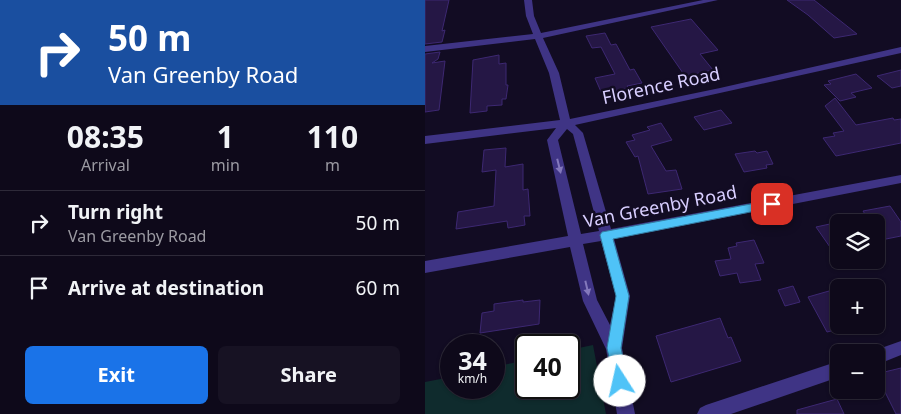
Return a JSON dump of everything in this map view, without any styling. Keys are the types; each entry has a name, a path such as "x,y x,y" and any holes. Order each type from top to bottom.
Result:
{"street":[{"path":"528,0 529,12 554,73 566,123 578,134 623,296 614,348"},
{"path":"425,49 539,36 714,0"},
{"name":"Florence Road","path":"425,140 566,123 901,50"},
{"path":"566,123 552,140 590,301 614,348 626,414"},
{"name":"Van Greenby Road","path":"425,267 901,179"},
{"path":"885,354 901,348"},
{"path":"707,414 830,373"}],"green space":[{"path":"593,345 606,414 425,414 425,382 440,379 440,399 505,399 505,365 515,362 515,399 580,399 580,348"}],"building":[{"path":"425,0 449,0 442,31 445,30 442,42 425,44"},
{"path":"787,0 814,0 857,34 834,38 808,15"},
{"path":"691,19 718,50 700,54 713,70 685,76 651,27"},
{"path":"605,33 611,45 616,44 630,70 634,69 642,83 602,94 595,78 615,74 601,47 592,48 586,36"},
{"path":"440,52 438,59 432,63 445,61 439,110 425,112 425,54"},
{"path":"499,55 499,64 506,63 506,85 508,85 506,99 502,99 502,105 487,106 487,111 470,113 473,60"},
{"path":"901,70 901,86 892,88 877,76"},
{"path":"856,74 872,88 851,93 856,97 840,101 824,85 831,84 828,81"},
{"path":"835,98 856,125 893,118 894,120 901,119 901,143 836,156 823,138 835,136 833,133 844,131 825,106"},
{"path":"721,110 732,123 704,130 694,117"},
{"path":"661,123 672,140 651,146 666,171 676,170 682,189 648,194 638,156 635,157 626,142 635,140 632,135 650,130 647,127"},
{"path":"506,148 505,167 523,164 523,190 528,189 530,216 524,216 525,225 508,228 507,221 456,229 458,212 494,206 496,170 482,172 484,150"},
{"path":"755,151 757,153 767,151 773,164 766,165 767,168 744,172 735,154"},
{"path":"890,206 901,222 901,236 885,239 885,214 865,214 863,211"},
{"path":"830,224 830,247 816,227"},
{"path":"754,240 764,263 755,264 761,280 740,283 737,273 720,276 715,261 731,259 728,248 737,246 736,243"},
{"path":"793,286 800,302 785,306 778,290"},
{"path":"829,291 830,331 827,332 808,297"},
{"path":"523,300 523,302 540,300 539,324 480,333 482,313 494,311 494,304"},
{"path":"720,318 728,338 731,337 741,361 671,382 656,336"},
{"path":"901,368 901,414 896,414 885,392 885,372"},
{"path":"837,399 844,414 797,414 797,410"}],"route":[{"path":"620,381 614,348 623,296 606,235 772,204"}]}
